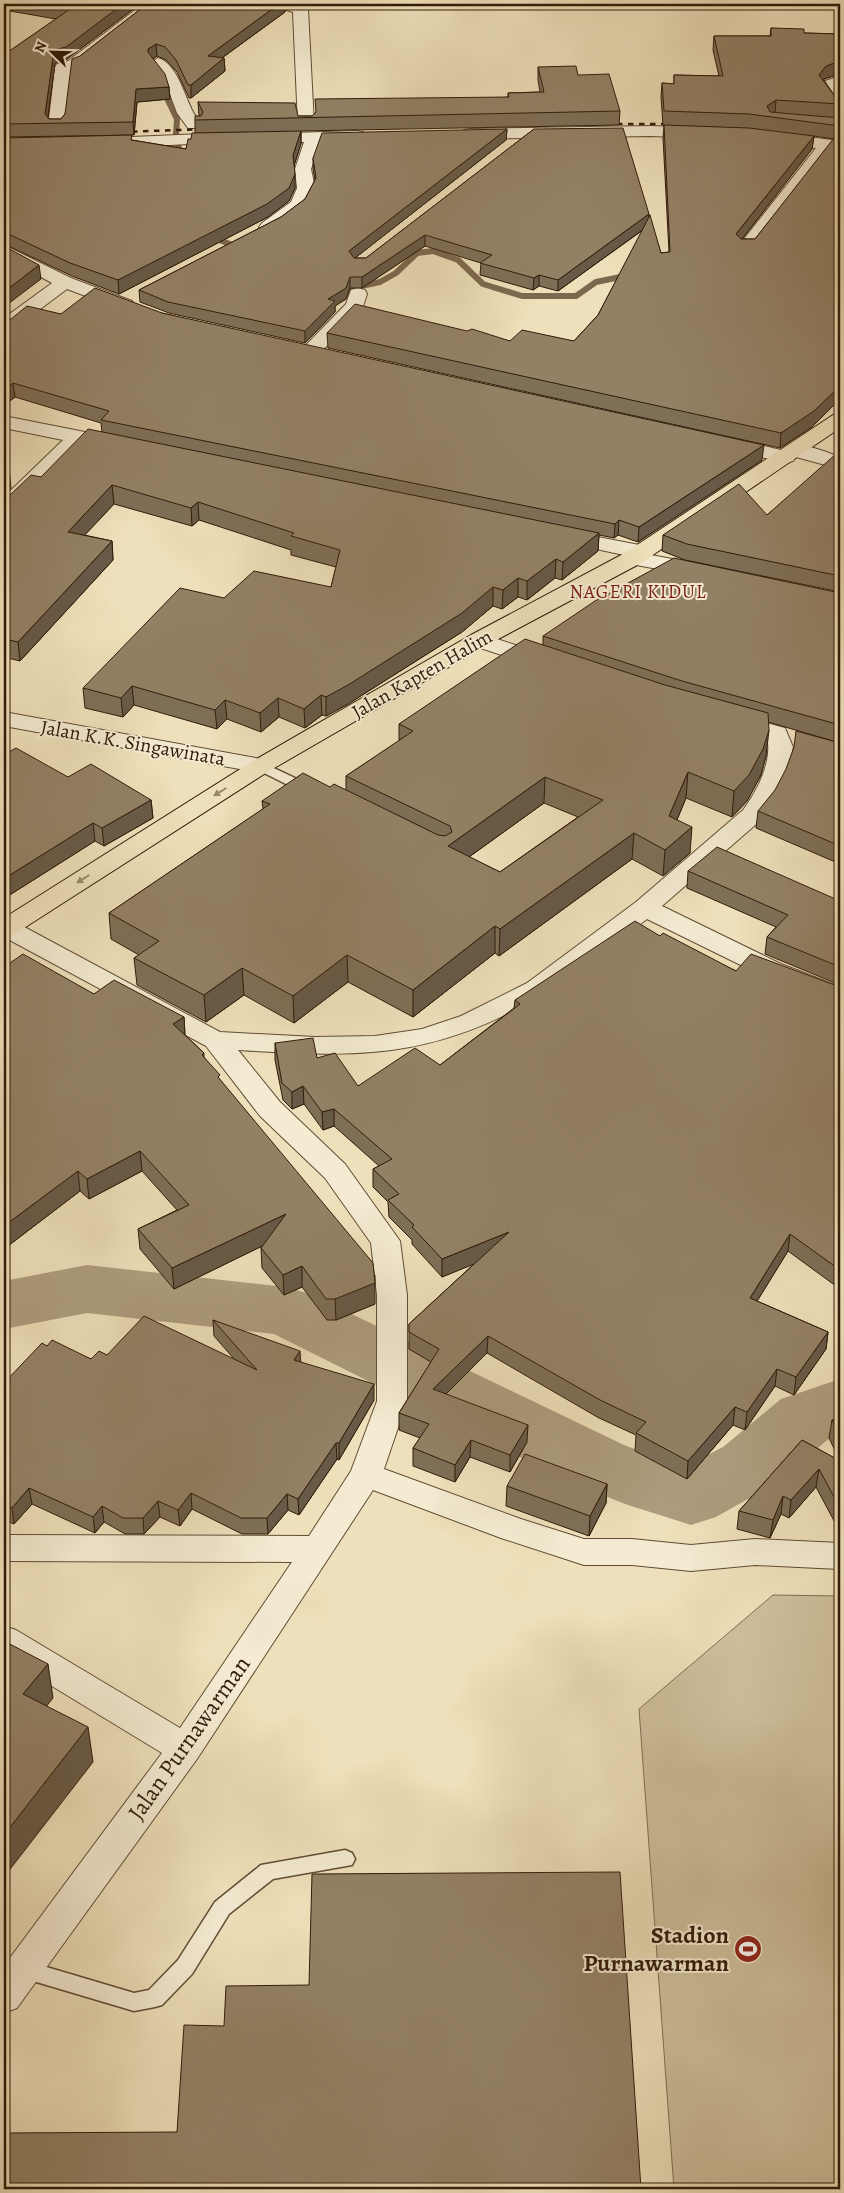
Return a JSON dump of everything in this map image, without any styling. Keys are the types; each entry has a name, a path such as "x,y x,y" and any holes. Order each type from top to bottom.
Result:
{"main road":[{"name":"Jalan Kapten Halim","path":"5,929 261,766 480,640 638,555 791,454 840,419"}],"street":[{"path":"56,127 63,67 74,64 152,4"},
{"path":"252,235 275,224 298,205 306,188 303,169 310,131 300,9 282,4"},
{"path":"158,63 175,86 190,130"},
{"path":"839,82 831,84 828,88 840,105"},
{"path":"710,118 461,127 528,133 651,132 719,134"},
{"path":"132,126 160,134"},
{"path":"39,127 75,127"},
{"path":"92,143 190,130 245,132 369,129"},
{"path":"506,151 528,133"},
{"path":"757,136 834,145"},
{"path":"746,248 834,145"},
{"path":"4,250 65,282 127,299 146,313"},
{"path":"4,328 65,282"},
{"path":"333,356 300,350 355,306 358,294"},
{"path":"4,422 136,448"},
{"path":"4,508 77,437"},
{"path":"712,440 840,463"},
{"path":"539,531 718,574"},
{"path":"480,640 562,667"},
{"path":"710,715 802,740"},
{"name":"Jalan K.K. Singawinata","path":"4,719 261,766"},
{"path":"5,929 215,1040 315,1046 375,1045 426,1037 470,1022 536,990 645,908 752,815 766,795 776,766 781,747 777,733"},
{"path":"645,908 772,970 840,996"},
{"name":"Jalan Purnawarman","path":"13,1982 185,1749 318,1549 366,1475 392,1401 392,1295 385,1241 334,1171 270,1109 215,1040"},
{"path":"366,1475 512,1529 584,1552 632,1552 691,1558 755,1552 840,1556"},
{"path":"4,1548 318,1549"},
{"path":"4,1640 185,1749"}],"lane":[{"path":"261,766 322,797"},
{"path":"13,1982 134,2002 155,1998 185,1967 222,1908 268,1871 345,1859"}],"shaded area":[{"name":"Stadion Purnawarman","path":"773,1595 840,1596 840,2189 674,2189 639,1709"}],"building":[{"path":"36,4 123,4 66,47 54,50 45,114 49,119 61,119 65,114 72,59 80,56 147,4 279,4 208,56 224,58 191,85 188,85 176,60 165,47 156,44 148,49 148,52 165,74 169,87 136,89 133,122 4,124 4,92 8,89 4,89 4,52 8,52 70,9"},
{"path":"771,28 804,29 804,33 840,34 840,61 826,66 819,75 834,95 840,98 840,104 776,100 767,106 770,112 840,118 840,126 749,114 664,111 662,83 674,84 674,75 723,76 714,36 771,36"},
{"path":"576,66 578,75 609,74 620,111 195,120 195,116 201,116 203,112 198,102 295,103 298,116 312,116 316,112 315,99 509,97 508,93 544,92 538,67"},
{"path":"664,125 749,128 814,136 736,234 741,239 755,239 834,138 840,138 840,386 814,411 781,433 327,333 355,304 467,331 472,329 510,341 522,330 574,341 598,315 650,215 661,253 670,252"},
{"path":"623,128 649,214 558,280 539,275 534,278 480,263 492,255 425,235 362,277 350,277 346,288 328,299 335,301 305,331 168,302 139,290 281,217 305,199 316,178 313,158 322,133 507,129 349,251 354,258 366,258 534,129"},
{"path":"301,131 293,155 295,174 289,188 267,204 118,280 70,263 4,232 4,138 132,135 131,140 186,149 188,139 191,139 192,133"},
{"path":"4,246 39,265 4,292"},
{"path":"95,288 162,313 764,445 639,527 619,520 615,524 101,420 109,411 13,383 5,390 4,320 11,319 27,306 61,314"},
{"path":"88,429 599,533 563,562 556,559 527,581 518,578 503,590 493,587 462,613 348,685 326,697 321,695 304,709 278,698 260,713 225,700 215,710 132,686 121,698 83,688 180,588 224,598 254,571 331,587 340,550 291,536 294,533 198,502 191,508 112,485 68,532 112,541 18,642 4,639 4,497 10,495 31,475 41,477"},
{"path":"836,454 840,455 840,576 687,544 663,535 739,484 767,515"},
{"path":"4,468 9,469 4,475"},
{"path":"674,558 840,593 840,725 682,681 543,636 595,601"},
{"path":"525,639 665,685 768,713 769,730 763,749 749,775 734,791 688,772 669,816 692,827 665,850 634,833 500,929 495,926 413,990 347,955 293,996 242,968 204,995 134,958 159,941 109,913 270,804 262,801 303,773 330,787 334,784 438,835 445,836 452,832 450,826 346,776 413,731 399,724","holes":["545,777 603,800 500,872 448,846"]},
{"path":"796,731 840,743 840,846 758,811 775,790 786,769 794,747"},
{"path":"16,748 68,777 91,764 151,800 102,828 93,823 5,878 4,755"},
{"path":"717,847 840,901 840,967 767,937 788,915 688,871"},
{"path":"635,921 660,936 663,933 736,971 751,954 840,987 840,1270 790,1234 750,1298 828,1332 796,1377 777,1369 747,1412 735,1407 688,1461 636,1433 646,1422 600,1400 488,1336 433,1389 528,1425 510,1455 471,1440 455,1465 413,1448 429,1424 399,1413 439,1349 409,1332 409,1324 509,1232 442,1259 412,1227 414,1225 388,1200 399,1194 373,1169 392,1159 334,1109 322,1112 303,1086 292,1092 282,1083 275,1043 313,1038 317,1058 335,1053 358,1086 415,1048 440,1065 520,1004 515,1000"},
{"path":"23,954 94,994 114,980 184,1017 173,1024 204,1053 202,1055 220,1075 218,1077 373,1263 375,1283 335,1299 326,1299 302,1266 283,1275 261,1248 286,1214 172,1268 138,1229 189,1205 140,1151 87,1179 78,1171 4,1226 4,967"},
{"path":"144,1316 257,1370 213,1320 300,1351 294,1360 374,1384 339,1443 336,1443 298,1499 287,1494 267,1518 241,1518 191,1493 178,1510 158,1501 143,1518 123,1518 102,1506 93,1517 29,1488 12,1508 4,1505 4,1383 42,1343 47,1346 52,1340 91,1359 99,1351 107,1355"},
{"path":"840,1418 840,1437 832,1420"},
{"path":"802,1440 840,1461 840,1508 819,1469 791,1500 783,1496 773,1520 739,1511"},
{"path":"525,1454 607,1484 590,1516 507,1486"},
{"path":"4,1641 48,1664 23,1694 88,1727 4,1835"},
{"path":"620,1872 641,2189 4,2189 4,2133 177,2132 184,2025 224,2026 226,1986 309,1985 312,1874"}],"waterway":[{"path":"162,88 177,119 176,135 181,159"},
{"path":"209,236 243,249"},
{"path":"352,288 380,282 396,273 417,253 433,251 458,260 483,284 522,296 576,296 596,282 630,275"},
{"path":"4,1305 87,1289 286,1311 546,1437 599,1465 653,1486 691,1497 748,1466 806,1418 840,1405"}],"railway":[{"path":"606,124 676,124"},
{"path":"121,132 208,129"}],"place":[{"name":"Stadion Purnawarman","path":"748,1949"}],"district":[{"name":"NAGERI KIDUL","path":"638,592"}]}
